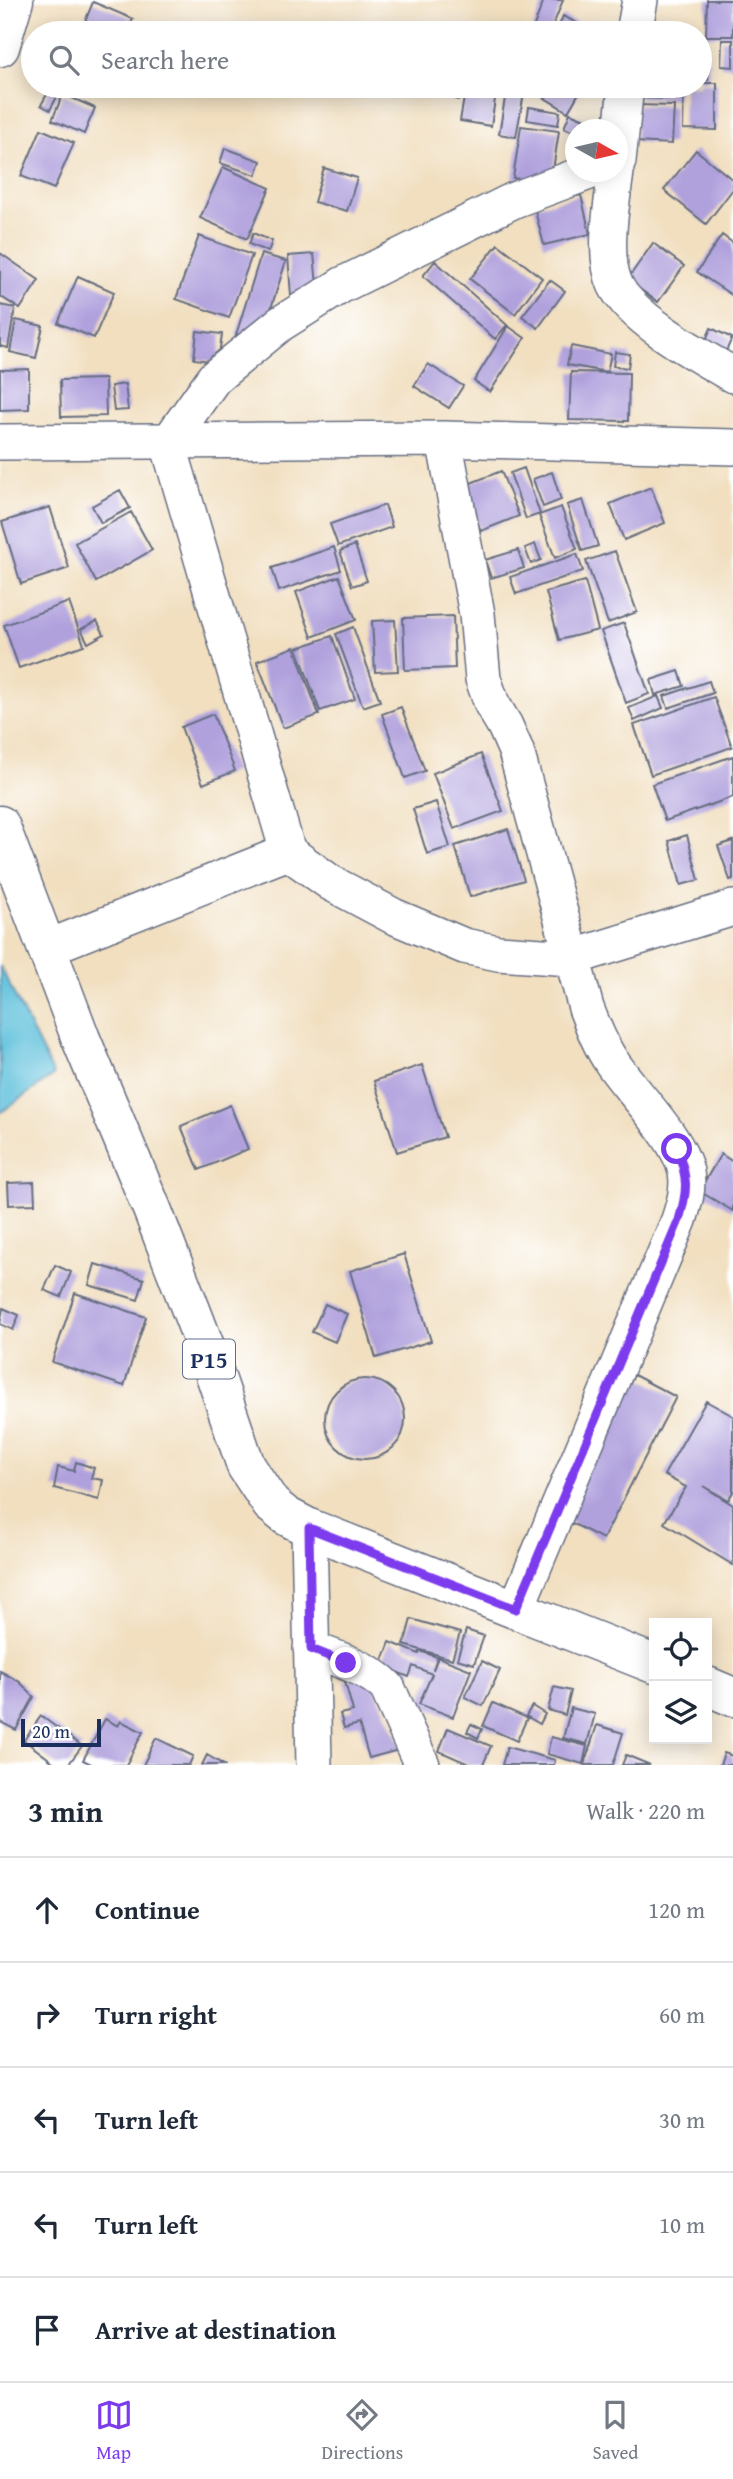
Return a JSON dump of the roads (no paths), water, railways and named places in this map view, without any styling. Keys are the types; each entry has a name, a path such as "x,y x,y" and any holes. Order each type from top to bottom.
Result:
{"main road":[{"path":"0,47 14,0"},
{"name":"P15","path":"0,824 81,1039 152,1209 208,1354 246,1466 271,1504 286,1516 309,1528 649,1662"},
{"path":"712,1688 733,1697"}],"street":[{"path":"637,21 640,0"},
{"path":"622,119 625,98"},
{"path":"168,443 214,378 281,324 342,285 514,200 565,181"},
{"path":"615,182 610,248 615,282 622,294 645,318 733,375"},
{"path":"444,439 477,614 482,679 516,751 586,1008 604,1049 677,1149 685,1172 687,1195 679,1220 516,1609"},
{"path":"0,442 168,443 444,439 733,447"},
{"path":"168,443 288,852 331,883 393,916 464,946 498,953 571,958 733,908"},
{"path":"47,948 288,852"},
{"path":"309,1528 314,1765"},
{"path":"311,1649 363,1670 387,1687 422,1765"}],"water":[{"path":"0,966 54,1075 0,1113"}]}
